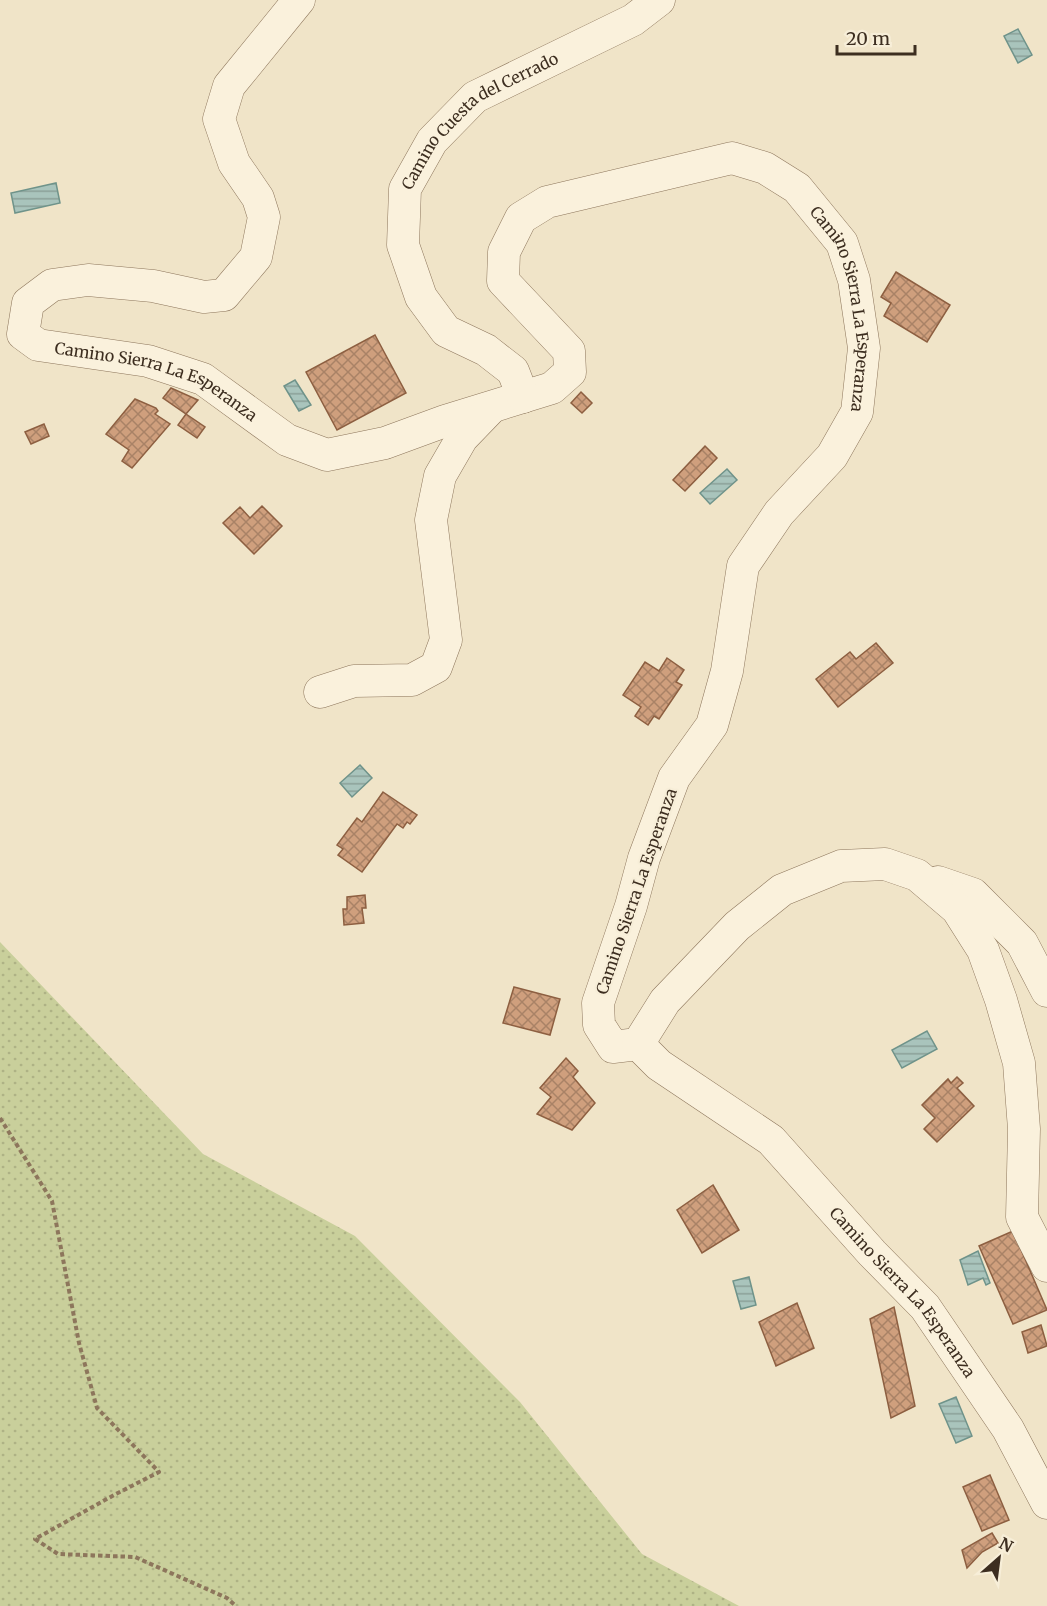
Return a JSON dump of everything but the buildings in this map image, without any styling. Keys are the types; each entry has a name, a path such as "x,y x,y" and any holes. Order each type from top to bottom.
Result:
{"street":[{"name":"Camino Sierra La Esperanza","path":"299,0 230,86 219,118 234,163 258,198 264,217 256,256 224,295 204,297 153,286 88,280 52,285 28,303 23,334 38,345 148,361 204,379 287,440 327,455 385,443 445,421 552,388 570,372 569,351 503,281 504,252 521,218 547,202 732,158 765,168 797,188 842,243 854,280 864,348 857,412 832,456 779,513 743,566 728,671 712,725 674,778 644,858 632,906 598,1003 599,1025 613,1047 638,1044 659,1065 771,1140 872,1253 925,1307 1008,1429 1047,1503"},
{"name":"Camino Cuesta del Cerrado","path":"523,397 513,371 486,350 446,331 421,297 403,245 405,189 432,141 475,97 633,20 659,0"},
{"name":"Camino Sierra La Esperanza","path":"320,692 354,681 412,680 436,667 446,640 431,520 440,476 462,438 493,406"},
{"path":"638,1044 665,1001 736,926 782,890 841,866 885,864 973,894 1022,943 1047,991"},
{"path":"917,875 957,909 983,950 1001,1000 1019,1063 1024,1129 1022,1217 1047,1266"}],"path":[{"path":"0,1118 52,1201 79,1343 98,1407 159,1472 35,1539 58,1554 135,1557 227,1598 236,1606"}],"green space":[{"path":"0,942 203,1154 355,1236 520,1402 642,1554 739,1606 0,1606"}],"water":[{"path":"1018,29 1032,55 1018,63 1004,36"},
{"path":"56,183 60,203 15,213 11,193"},
{"path":"295,380 311,405 299,411 284,386"},
{"path":"727,469 737,480 710,504 700,493"},
{"path":"360,765 372,778 352,797 340,783"},
{"path":"927,1031 937,1049 902,1068 892,1050"},
{"path":"978,1251 990,1283 986,1285 983,1278 968,1285 960,1260"},
{"path":"749,1277 756,1305 741,1309 733,1281"},
{"path":"956,1397 972,1436 956,1443 939,1404"}]}
